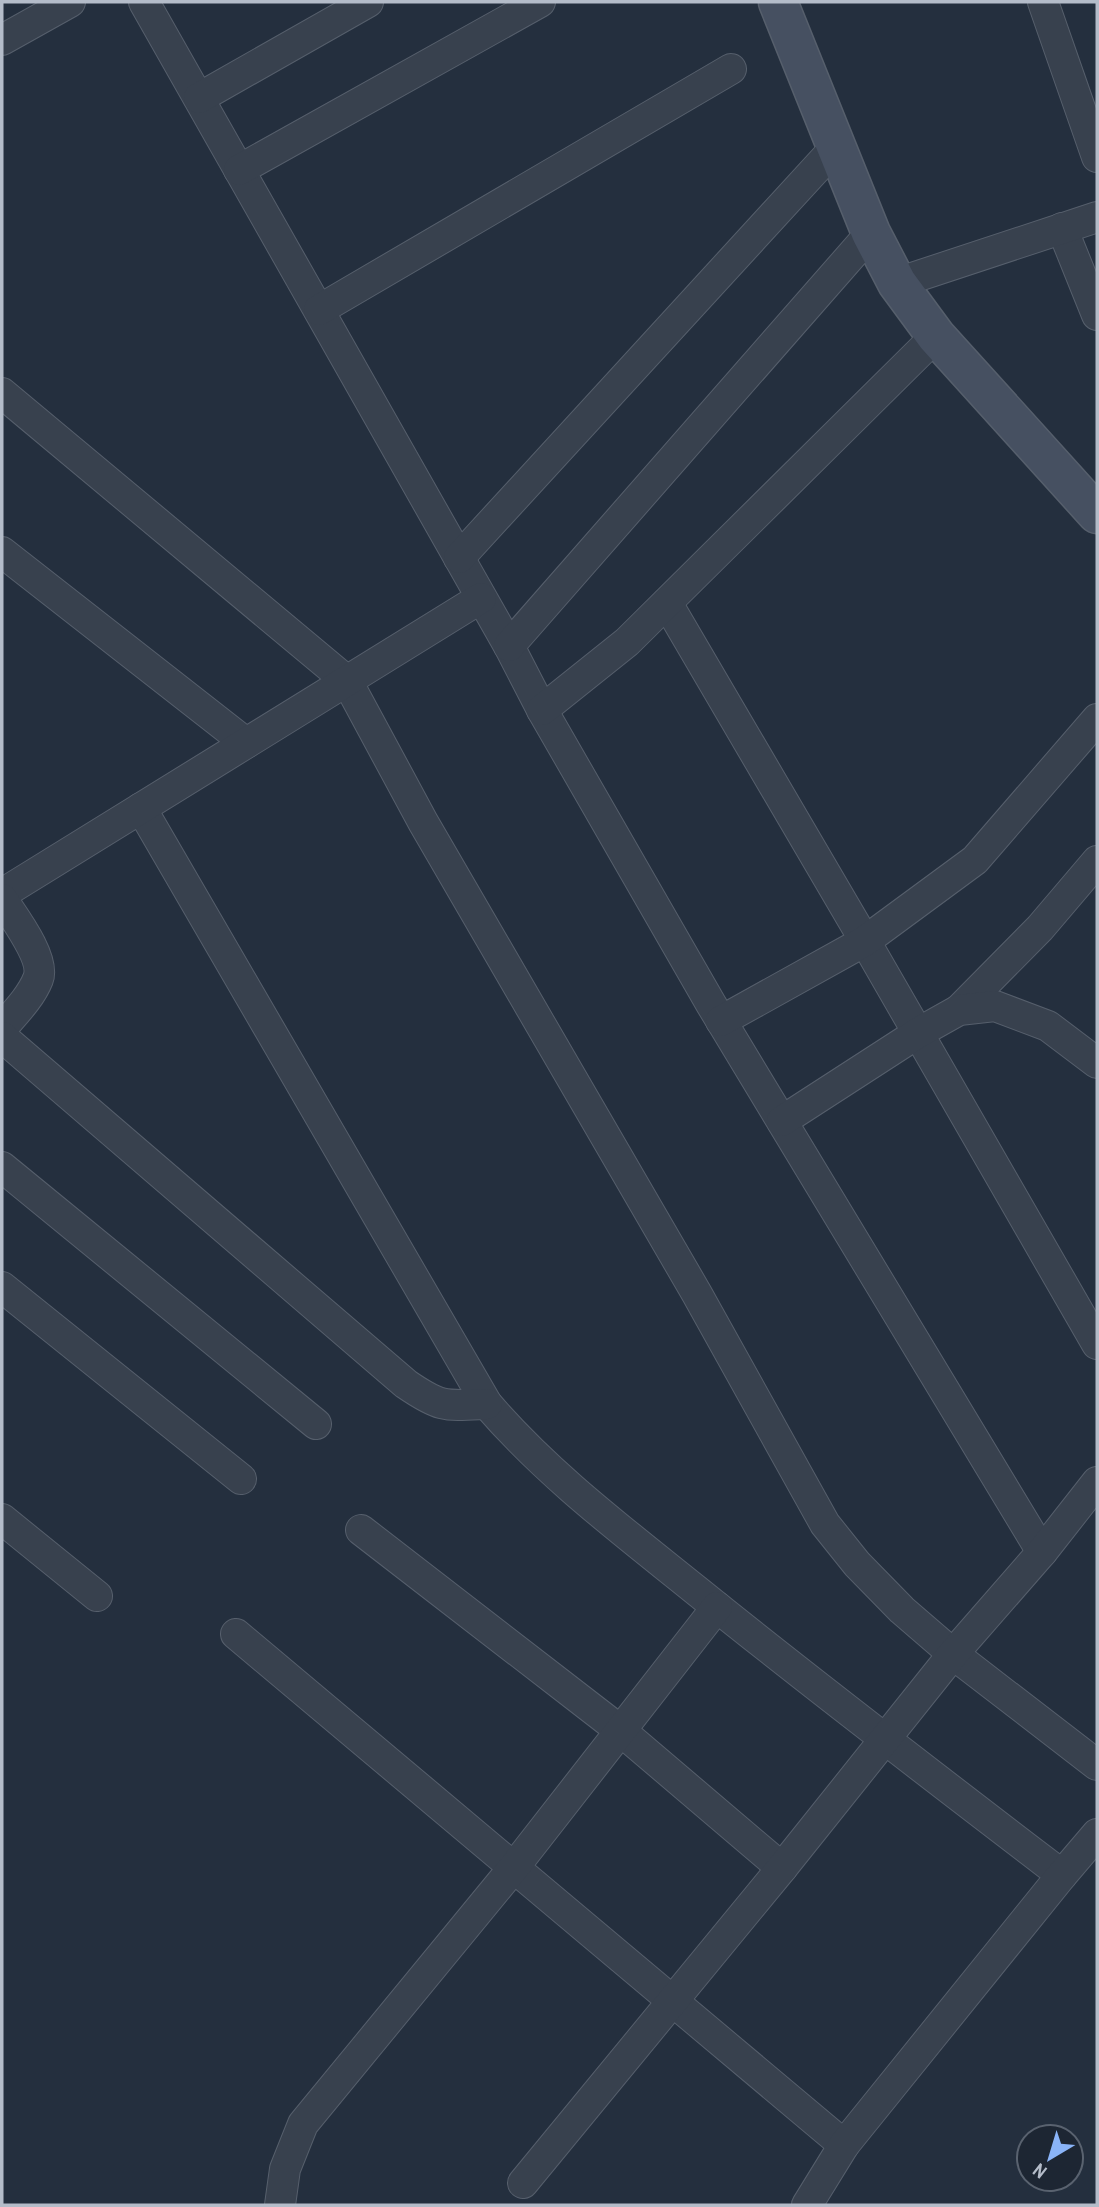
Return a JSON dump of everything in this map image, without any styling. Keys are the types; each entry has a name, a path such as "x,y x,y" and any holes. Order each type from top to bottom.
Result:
{"street":[{"path":"2,40 70,2"},
{"path":"144,2 509,646 542,710 721,1021 1042,1552"},
{"path":"199,98 368,2"},
{"path":"239,170 540,2"},
{"path":"778,2 871,233 897,283 936,336 1097,514"},
{"path":"1043,2 1097,157"},
{"path":"319,310 731,69"},
{"path":"458,558 836,147"},
{"path":"897,283 1097,217"},
{"path":"1062,228 1097,315"},
{"path":"509,646 871,233"},
{"path":"542,710 627,642 936,336"},
{"path":"2,393 347,681 423,822 696,1294 824,1524 857,1564 902,1610 953,1654 1097,1765"},
{"path":"2,552 246,743"},
{"path":"2,894 481,598"},
{"path":"667,603 1097,1344"},
{"path":"721,1021 865,941 975,860 1097,719"},
{"path":"141,808 487,1404 531,1450 597,1511 885,1740 1062,1874"},
{"path":"782,1121 918,1033 959,1010 1040,928 1097,861"},
{"path":"2,899 32,946 38,962 39,976 21,1006 2,1028"},
{"path":"959,1010 995,1006 1048,1026 1096,1060"},
{"path":"2,1037 406,1384 431,1402 449,1406 487,1404"},
{"path":"2,1167 316,1424"},
{"path":"2,1287 240,1479"},
{"path":"523,2183 782,1868 953,1654 1042,1552 1097,1482"},
{"path":"2,1519 97,1596"},
{"path":"362,1530 621,1731 782,1868"},
{"path":"280,2205 285,2169 303,2124 515,1866 718,1608"},
{"path":"236,1634 844,2145"},
{"path":"807,2205 844,2145 1097,1834"}]}
